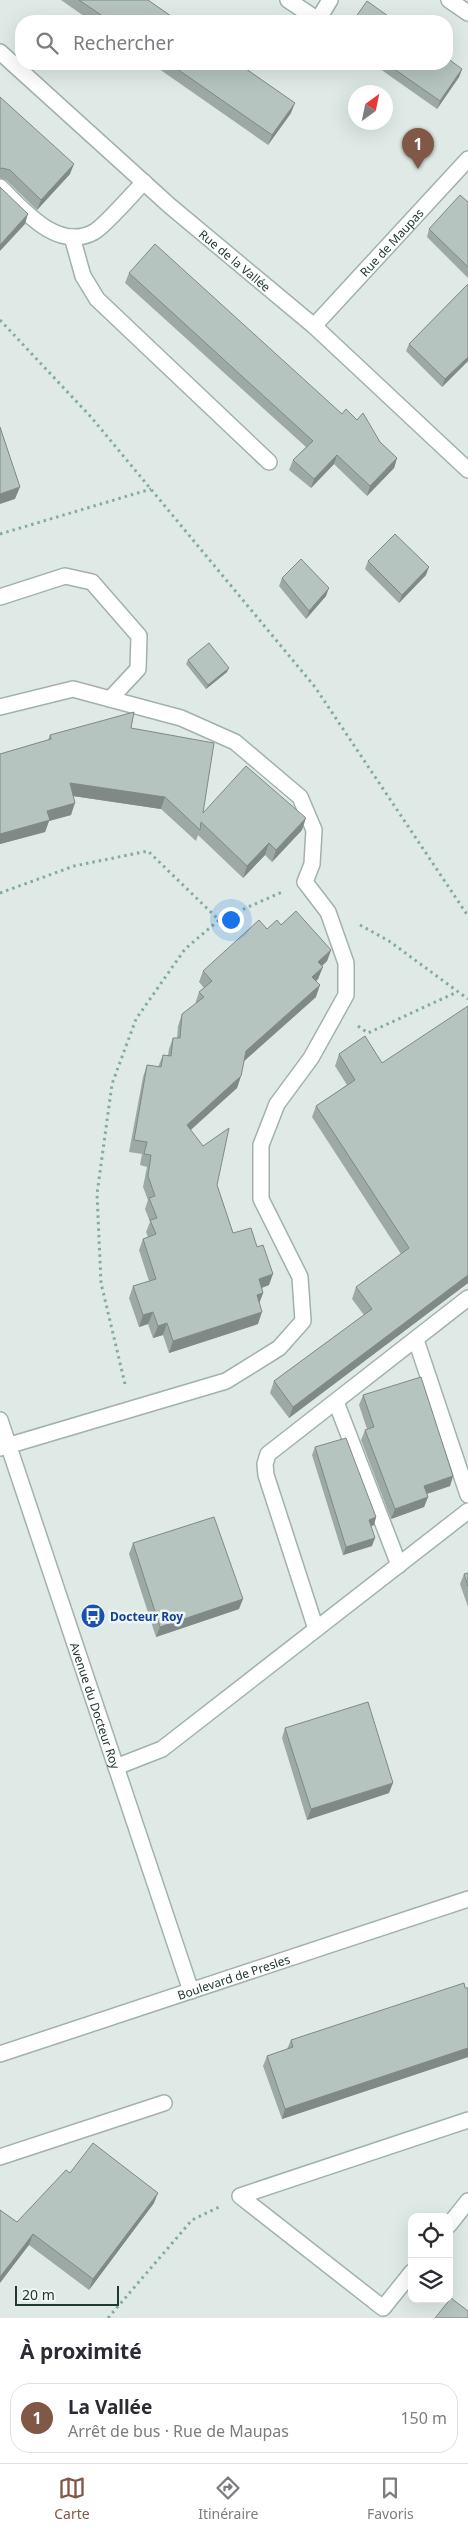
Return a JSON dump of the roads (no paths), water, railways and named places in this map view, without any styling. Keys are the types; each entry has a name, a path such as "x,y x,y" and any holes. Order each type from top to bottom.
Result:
{"street":[{"path":"288,0 310,15"},
{"path":"321,15 330,0"},
{"path":"449,0 468,13"},
{"name":"Rue de la Vallée","path":"0,52 15,66"},
{"name":"Rue de la Vallée","path":"20,70 144,182 314,326 468,470"},
{"name":"Rue de Maupas","path":"314,326 468,159"},
{"path":"0,186 44,229 72,237 94,232 144,182"},
{"path":"72,237 83,276 98,299 270,462"},
{"path":"0,597 65,576 92,582 139,636 138,668 110,699"},
{"path":"0,707 73,689 181,718 235,742 300,797 314,830 312,864 305,882 328,912 346,963 346,995 311,1058 277,1104 261,1144 261,1200 300,1277 303,1321 279,1348 226,1381 4,1446"},
{"path":"316,1629 266,1475 265,1464 268,1454 468,1298"},
{"path":"416,1340 468,1495"},
{"path":"336,1402 399,1564"},
{"name":"Avenue du Docteur Roy","path":"0,1420 4,1446 116,1767 191,1991"},
{"path":"116,1767 162,1749 468,1511"},
{"name":"Boulevard de Presles","path":"0,2054 468,1899"},
{"path":"0,2157 164,2103"},
{"path":"408,2277 383,2308 240,2196 468,2120"},
{"path":"453,2220 468,2201"}],"place":[{"name":"La Vallée","path":"418,169"},
{"name":"Docteur Roy","path":"93,1616"}]}
